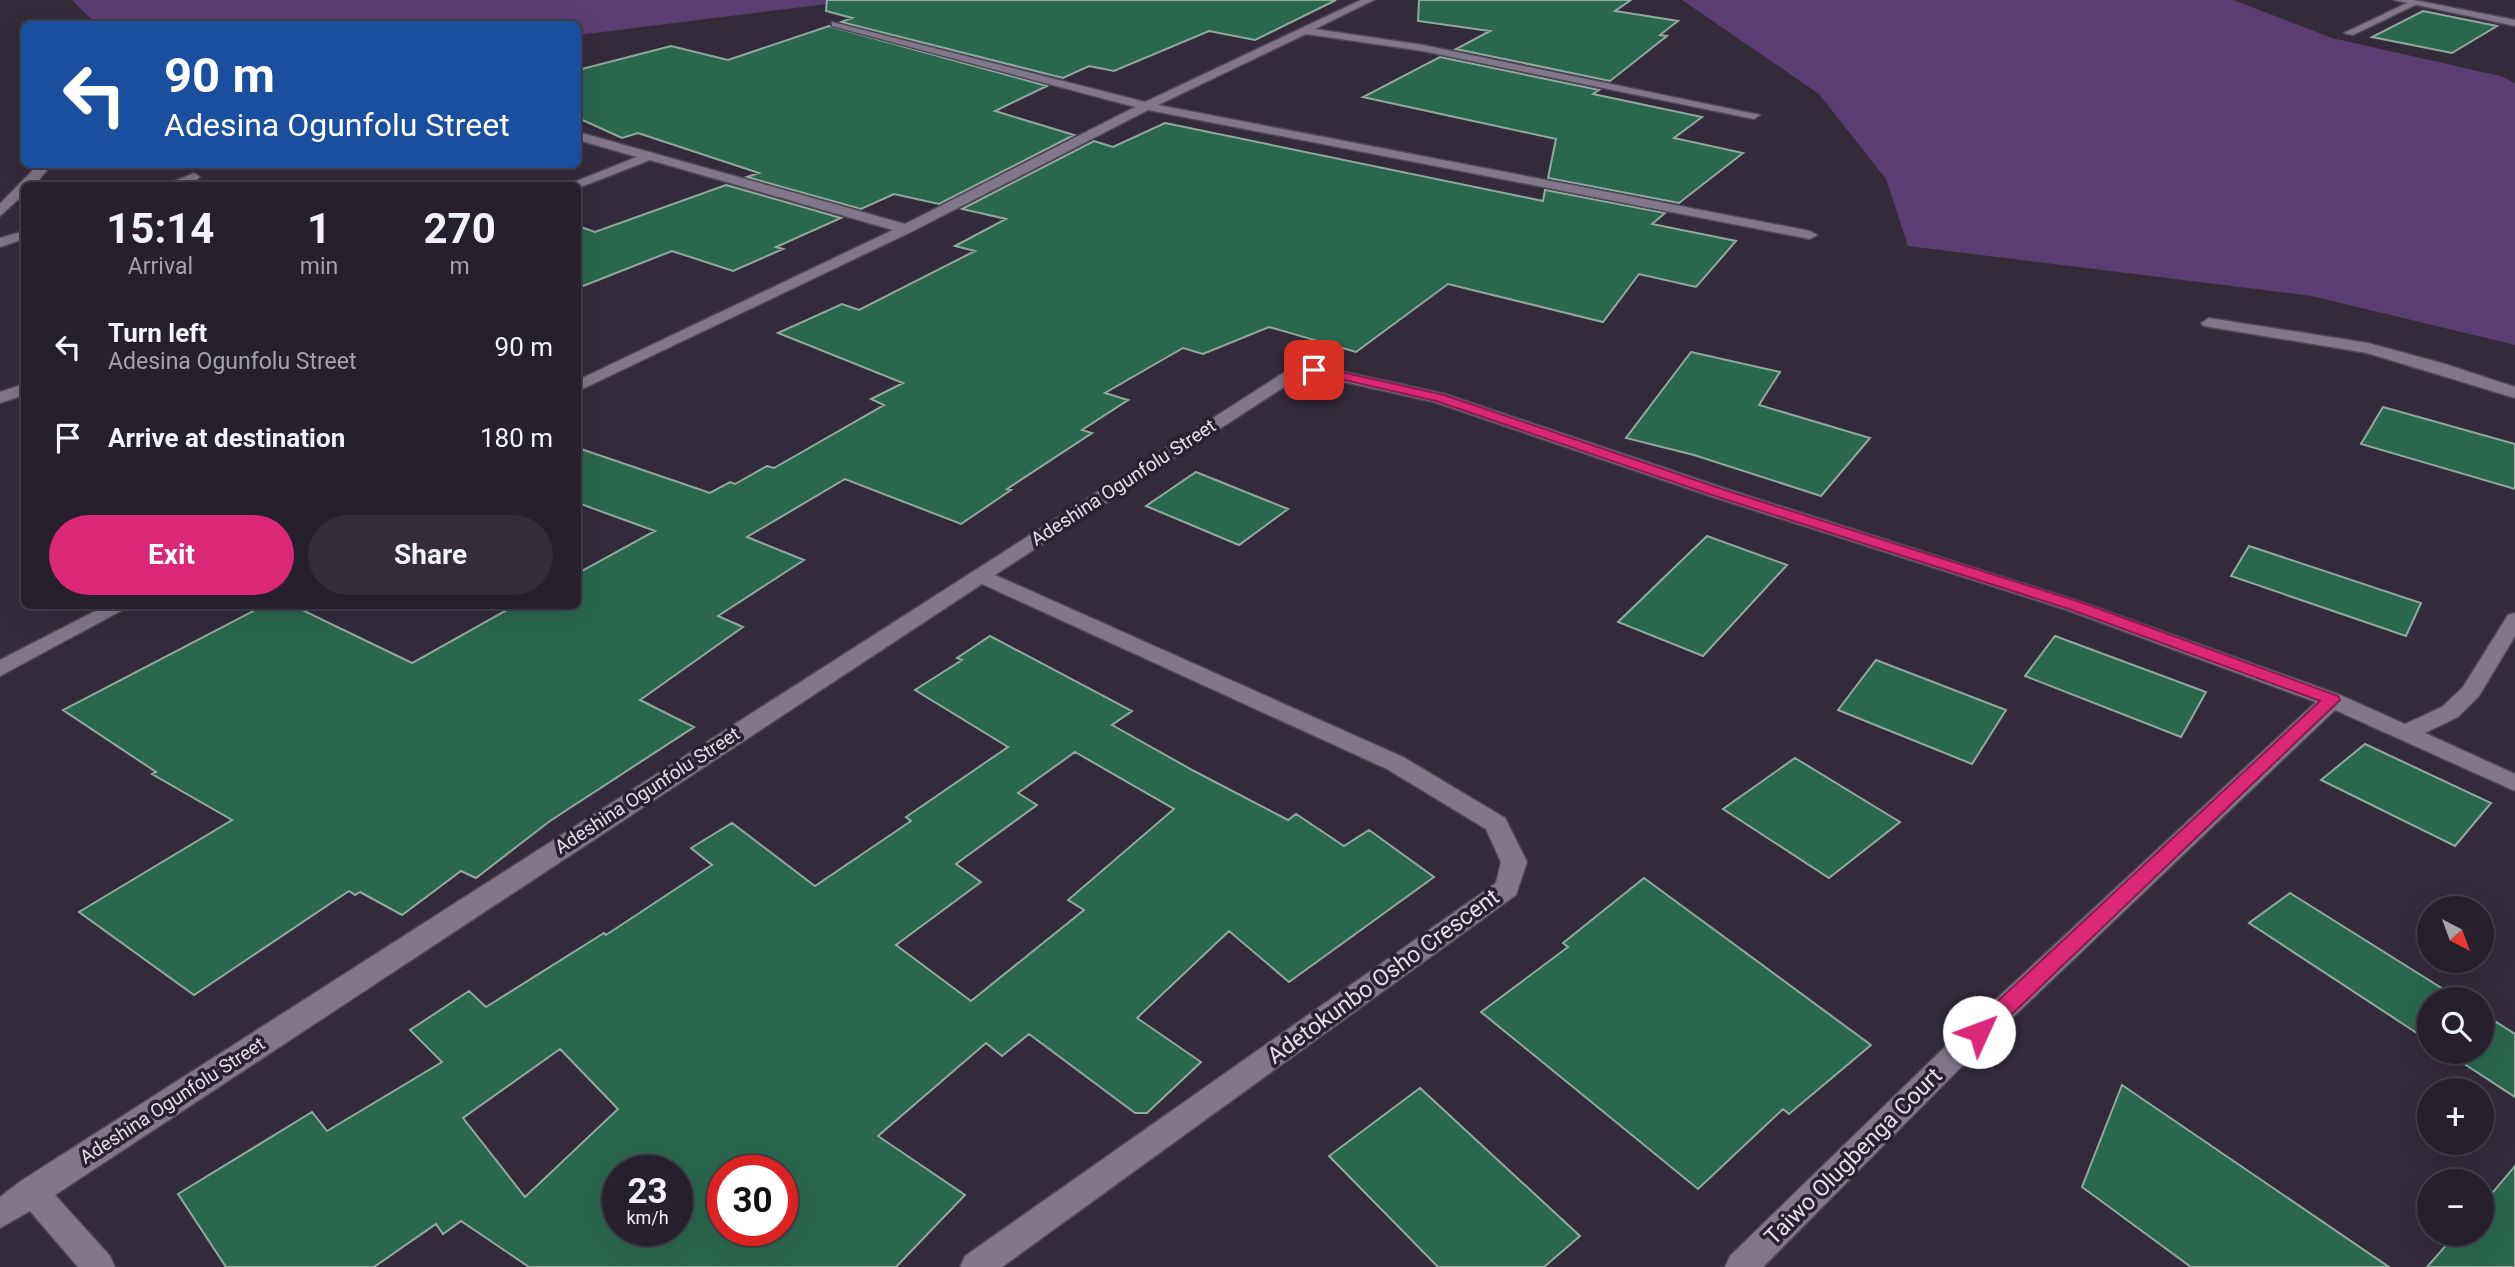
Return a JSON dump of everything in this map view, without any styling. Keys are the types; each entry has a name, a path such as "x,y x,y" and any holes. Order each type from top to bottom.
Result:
{"street":[{"path":"581,385 906,229 1148,105 1369,0"},
{"path":"2399,0 2515,23"},
{"path":"2349,33 2414,3"},
{"path":"836,24 1148,105 1290,136 1423,158 1810,235"},
{"path":"1302,31 1368,38 1754,115"},
{"path":"581,137 906,229"},
{"path":"581,182 647,157"},
{"path":"29,182 42,168"},
{"path":"180,182 194,177"},
{"path":"0,212 21,190"},
{"path":"0,243 21,236"},
{"path":"2209,323 2368,348 2439,367 2515,393"},
{"name":"Adeshina Ogunfolu Street","path":"0,1214 979,575 1297,371 1314,370 1439,398 1723,494 2074,606 2332,700"},
{"path":"0,398 21,390"},
{"name":"Adetokunbo Osho Crescent","path":"976,1267 1507,888 1514,862 1496,824 1395,762 979,575"},
{"path":"0,669 114,609"},
{"path":"2408,732 2450,712 2471,691 2515,619"},
{"path":"2332,700 2408,732 2515,783"},
{"name":"Taiwo Olugbenga Court","path":"1741,1267 1959,1051 2332,700"},
{"path":"32,1191 99,1267"}],"shaded area":[{"path":"72,0 858,0 581,35 581,21 93,21"},
{"path":"1682,0 2233,0 2332,38 2500,76 2515,83 2515,345 2312,296 1908,246 1886,179 1819,94"}],"building":[{"path":"827,0 1336,0 1255,40 1209,31 1114,71 1089,66 1063,78 841,22 852,18 826,11"},
{"path":"1419,0 1631,0 1615,11 1678,21 1660,35 1667,36 1610,81 1456,49 1490,31 1418,21"},
{"path":"2423,11 2497,26 2452,53 2372,37"},
{"path":"829,26 1047,86 995,111 1074,135 939,204 894,194 861,209 747,177 759,173 638,133 622,138 581,119 581,69 671,46 728,60"},
{"path":"1440,57 1599,90 1593,94 1702,117 1674,138 1743,153 1679,203 1548,178 1556,139 1363,97"},
{"path":"1165,123 1543,201 1545,190 1665,213 1652,224 1736,241 1696,287 1639,274 1603,322 1448,284 1356,352 1269,327 1203,354 1183,348 1105,393 1128,400 1082,430 1092,433 1007,489 1011,490 961,524 845,479 747,537 804,560 718,616 743,627 640,700 694,727 550,821 476,878 461,871 402,915 360,892 355,895 349,891 194,995 79,912 232,820 152,774 156,772 63,710 257,609 300,609 412,663 509,609 581,609 581,571 655,531 581,504 581,449 710,493 730,482 735,484 767,466 774,468 884,405 871,399 903,383 778,333 842,304 859,310 975,251 955,246 1006,219 962,209 1094,141 1113,147"},
{"path":"726,185 841,218 776,247 783,249 733,271 672,251 581,287 581,227 595,232"},
{"path":"1691,352 1780,372 1759,405 1870,438 1821,496 1694,455 1626,438"},
{"path":"2383,407 2515,444 2515,489 2361,444"},
{"path":"1196,472 1288,509 1239,545 1146,506"},
{"path":"1707,536 1787,565 1703,656 1618,622"},
{"path":"2249,546 2421,603 2406,636 2231,576"},
{"path":"990,636 1132,711 1112,725 1194,771 1288,820 1296,814 1344,846 1369,830 1434,877 1289,982 1229,931 1137,1018 1201,1062 1147,1113 1135,1113 1029,1034 1002,1056 986,1043 878,1136 965,1195 896,1267 529,1267 461,1221 443,1234 436,1224 374,1267 226,1267 178,1194 312,1112 327,1131 442,1062 410,1030 469,991 486,1007 604,933 606,935 712,865 691,848 732,823 815,886 911,821 906,817 1008,747 915,690 962,660 957,658","holes":["1075,752 1174,809 1068,900 1084,910 971,1001 896,945 981,882 956,864 1037,805 1018,793","560,1049 618,1109 525,1197 463,1118"]},
{"path":"2055,636 2206,692 2181,737 2025,676"},
{"path":"1876,660 2006,710 1972,764 1838,710"},
{"path":"2365,744 2491,803 2455,846 2321,780"},
{"path":"1795,758 1900,822 1829,878 1723,809"},
{"path":"1644,878 1871,1045 1789,1114 1783,1109 1698,1189 1481,1012 1568,947 1563,943"},
{"path":"2290,893 2440,987 2417,987 2417,1033 2249,923"},
{"path":"2494,1021 2515,1034 2515,1097 2494,1083 2494,1078 2486,1078 2464,1064 2494,1064"},
{"path":"2122,1085 2389,1267 2191,1267 2082,1187"},
{"path":"1420,1088 1580,1236 1544,1267 1438,1267 1329,1156"},
{"path":"2515,1166 2515,1267 2427,1267 2445,1246 2494,1246 2494,1191"}],"route":[{"path":"1314,370 1439,398 1723,494 2074,606 2332,700 1979,1032"}]}
